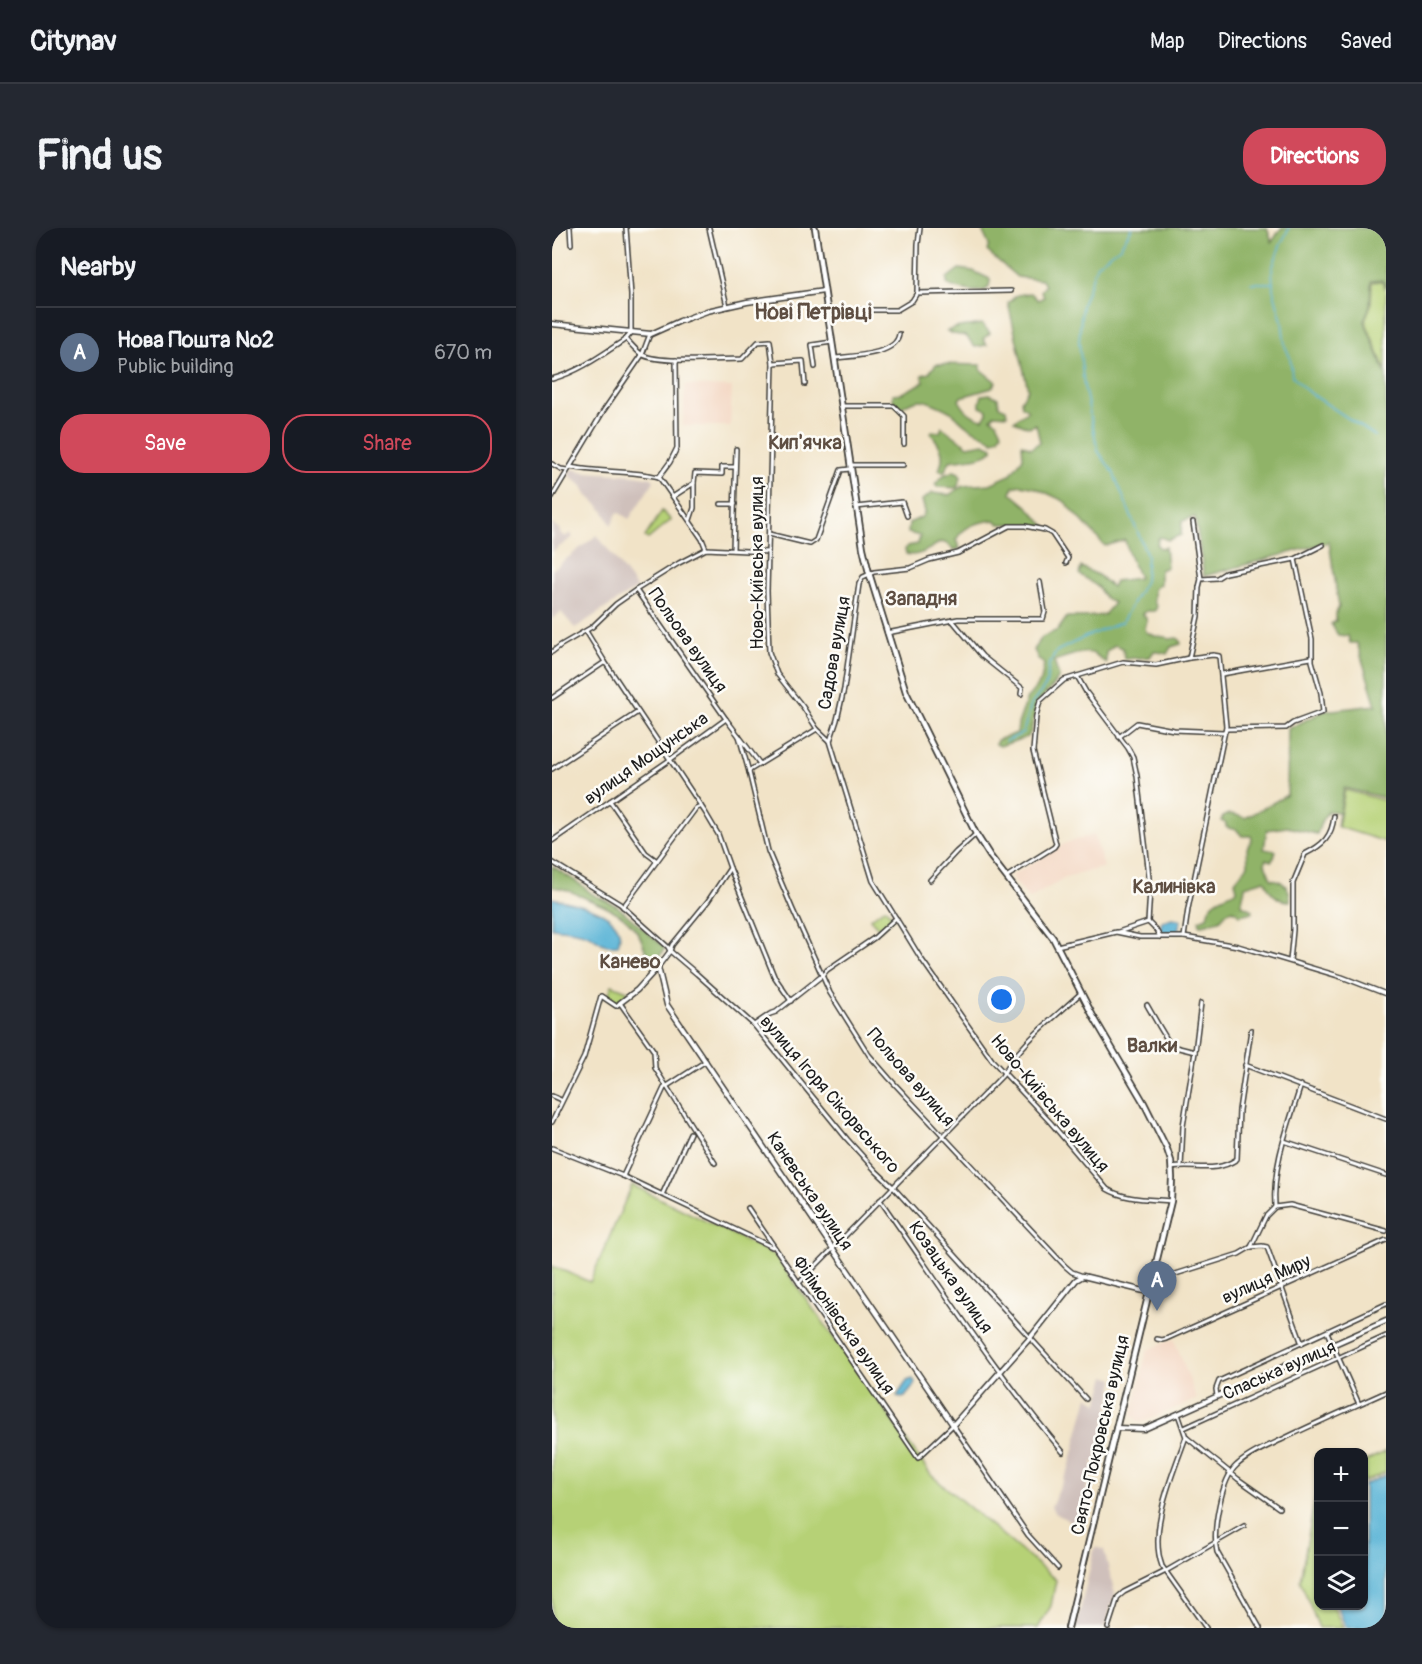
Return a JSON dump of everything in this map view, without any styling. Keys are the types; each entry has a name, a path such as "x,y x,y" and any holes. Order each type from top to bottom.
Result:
{"main road":[{"name":"Свято-Покровська вулиця","path":"815,228 856,507 869,573 906,692 976,834 1057,946 1144,1103 1167,1149 1172,1168 1171,1201 1068,1628"}],"street":[{"path":"570,228 571,244"},
{"path":"552,379 580,368 626,339 631,333 632,295 626,228"},
{"path":"709,228 727,306"},
{"path":"827,310 897,310 912,301 917,292 920,228"},
{"path":"552,324 651,334 688,318 727,306 824,291"},
{"path":"917,292 1011,291"},
{"path":"552,496 604,410 642,355 651,334"},
{"path":"834,358 883,351 896,343 899,334"},
{"path":"626,339 642,355 661,360 676,360 677,448 659,477"},
{"name":"Ново-Київська вулиця","path":"676,360 742,358 758,342 770,341 773,363 767,640 772,664 777,674 817,729 830,741 873,881 920,957 992,1060 1051,1123 1107,1189 1114,1194 1129,1197 1171,1201"},
{"path":"815,367 812,345 832,342"},
{"path":"773,363 803,361 805,384"},
{"path":"841,406 894,406 904,416 904,444"},
{"path":"734,550 736,449"},
{"path":"552,464 561,469 641,473 659,477 690,520 706,549"},
{"path":"769,534 810,543 816,540 841,470 850,467 903,465"},
{"path":"690,520 694,508 695,473 722,474 722,467 735,467"},
{"path":"674,496 694,483"},
{"path":"856,507 902,502 907,516"},
{"path":"721,504 735,504"},
{"path":"1189,658 1198,616 1199,587 1202,579 1193,522"},
{"path":"869,573 910,568 929,560 958,553 1009,526 1036,527 1052,534 1068,558 1066,563"},
{"path":"1202,579 1217,578 1225,573 1295,558 1323,545"},
{"path":"552,652 586,631 616,604 636,590 706,549 768,552"},
{"path":"1119,737 1137,723 1174,730 1224,732 1227,729 1286,728 1323,711 1312,658 1312,639 1295,558"},
{"name":"Садова вулиця","path":"830,741 844,689 859,584 869,573"},
{"path":"887,633 952,620 1042,619 1045,612 1040,582"},
{"name":"Польова вулиця","path":"636,590 760,764"},
{"path":"952,620 982,656 1022,688 1021,694"},
{"path":"586,631 717,834 774,976 791,1001"},
{"path":"1006,877 1056,844 1033,751 1040,701 1064,680 1123,662 1156,665 1189,658 1219,656 1226,721 1184,937"},
{"path":"1222,674 1312,658"},
{"path":"552,698 605,662"},
{"path":"1077,676 1133,757 1150,890 1148,922 1160,937"},
{"path":"552,769 638,712"},
{"name":"вулиця Мощунська","path":"552,841 726,719"},
{"path":"749,772 817,729"},
{"name":"Польова вулиця","path":"738,734 768,851 830,993 869,1055 1072,1272 1149,1292"},
{"path":"793,744 795,748"},
{"path":"610,801 646,852 657,861"},
{"path":"623,907 696,807 701,806"},
{"path":"1290,961 1293,930 1293,883 1305,854 1316,849 1327,839 1333,827 1334,816"},
{"path":"930,880 976,834"},
{"name":"вулиця Ігоря Сікорвського","path":"552,862 623,907 754,1025 847,1139 893,1186 1086,1399"},
{"path":"552,1122 584,1057 601,996 616,1006 637,990 670,951 672,945 708,901 730,868"},
{"path":"754,1025 791,1001 827,970 874,938 896,918"},
{"path":"1057,946 1148,922"},
{"path":"1116,932 1140,937 1184,937 1238,946 1342,977 1386,994"},
{"name":"Каневська вулиця","path":"657,967 667,1005 953,1425"},
{"path":"799,1283 1004,1073 1007,1066 1027,1044 1081,993"},
{"path":"620,1003 654,1051 655,1068 715,1163"},
{"path":"1181,1167 1183,1126 1201,1003"},
{"path":"1147,1005 1171,1046 1195,1052"},
{"path":"1172,1168 1213,1167 1231,1163 1237,1159 1239,1110 1251,1030"},
{"path":"623,1176 664,1088 706,1061"},
{"path":"1245,1065 1386,1119"},
{"path":"1275,1207 1276,1182 1284,1141 1301,1085"},
{"path":"552,1096 562,1100"},
{"path":"662,1195 690,1133"},
{"path":"1284,1141 1386,1175"},
{"path":"552,1148 623,1176 774,1248"},
{"name":"Козацька вулиця","path":"880,1200 1037,1421 1063,1452"},
{"path":"1251,1247 1266,1216 1275,1207 1290,1205 1386,1231"},
{"name":"Філімонівська вулиця","path":"748,1208 918,1458 953,1425"},
{"name":"вулиця Миру","path":"1157,1340 1166,1339 1386,1240"},
{"path":"1153,1275 1161,1277 1173,1275 1239,1254 1251,1247 1267,1247 1302,1344"},
{"path":"1058,1568 1028,1535 953,1425 1030,1338 1076,1280 1083,1276"},
{"path":"1217,1396 1216,1389 1219,1381 1386,1304"},
{"name":"Спаська вулиця","path":"1116,1428 1144,1429 1386,1321"},
{"path":"1327,1332 1359,1404"},
{"name":"Спаська вулиця","path":"1184,1428 1386,1336"},
{"path":"1260,1628 1217,1552 1215,1543 1215,1526 1227,1478 1238,1464 1265,1447 1386,1392"},
{"path":"1178,1414 1186,1437 1162,1505 1158,1557 1206,1628"},
{"path":"1186,1437 1278,1508"},
{"path":"1108,1628 1118,1596 1244,1526"}],"shaded area":[{"path":"685,385 732,387 730,426 683,426"},
{"path":"572,469 635,475 652,478 654,481 629,519 618,512 611,525 603,510 568,474"},
{"path":"552,524 560,529 560,533 565,537 570,533 573,537 552,552"},
{"path":"597,535 637,588 575,628 561,612 552,619 552,570"},
{"path":"1094,835 1104,867 1065,878 1029,899 1011,876 1066,843"},
{"path":"1174,1339 1197,1399 1140,1423 1132,1415 1147,1350"},
{"path":"1106,1376 1114,1379 1112,1393 1096,1462 1092,1465 1095,1466 1091,1482 1086,1489 1088,1492 1080,1527 1055,1513 1051,1507 1069,1468 1088,1396 1098,1404"},
{"path":"1095,1547 1104,1550 1115,1594 1104,1628 1076,1628"}],"green space":[{"path":"981,228 1267,228 1272,242 1281,228 1386,228 1386,288 1382,280 1371,281 1370,306 1364,320 1386,375 1386,798 1344,788 1337,827 1339,812 1328,811 1317,834 1287,827 1267,830 1264,849 1276,851 1274,858 1271,861 1266,859 1265,864 1271,879 1283,883 1288,889 1290,901 1274,895 1265,880 1245,886 1242,905 1252,910 1252,913 1240,915 1233,910 1227,912 1220,920 1200,925 1199,920 1207,917 1214,902 1237,890 1235,881 1248,865 1247,848 1252,839 1251,836 1242,836 1236,829 1226,827 1226,823 1221,821 1225,815 1231,814 1245,818 1287,795 1288,729 1324,711 1376,705 1357,643 1350,643 1348,636 1338,635 1331,624 1336,621 1339,607 1329,542 1204,576 1195,517 1182,521 1181,535 1168,540 1160,537 1158,539 1157,545 1160,548 1165,547 1167,567 1160,570 1160,584 1154,589 1154,602 1157,606 1155,611 1147,611 1143,614 1147,620 1146,632 1169,639 1177,638 1181,644 1171,647 1167,654 1154,651 1150,657 1124,659 1123,648 1115,645 1106,652 1106,663 1090,653 1074,654 1054,661 1059,677 1037,703 1028,737 1000,746 996,744 997,740 1017,733 1027,698 1041,681 1044,664 1034,650 1042,637 1058,630 1067,617 1104,615 1114,603 1105,598 1098,587 1079,574 1081,567 1098,575 1112,587 1115,581 1139,578 1125,540 1105,546 1064,501 1036,488 1021,485 1013,487 1011,493 1028,507 1046,527 999,524 995,520 983,522 972,525 959,535 956,540 960,549 953,550 948,544 941,542 920,554 906,554 907,546 918,544 920,536 908,533 909,523 922,517 925,512 922,500 932,493 949,495 963,486 990,484 1010,475 1023,458 1022,444 1031,448 1040,442 1036,424 1029,427 1014,421 1028,410 1022,406 1021,401 1028,389 1008,303 1017,295 1031,293 1038,300 1044,297 1041,291 1045,286 1042,280 1017,277 987,251 989,245"},
{"path":"959,269 973,271 990,279 989,287 973,291 947,284 947,278"},
{"path":"1382,281 1386,291 1386,372 1365,320 1371,305 1372,282"},
{"path":"982,324 990,333 983,339 987,345 975,347 966,336 947,331 955,328"},
{"path":"936,364 981,365 981,370 996,382 992,388 961,397 959,400 969,413 983,419 987,410 980,407 982,395 990,394 998,398 999,406 1006,409 1007,415 995,414 991,418 997,422 1002,432 999,438 993,441 966,425 951,412 927,401 917,400 902,407 896,406 893,394 902,393 924,382 922,375 929,373"},
{"path":"942,427 968,446 984,443 993,447 993,450 978,457 950,461 944,472 939,470 942,459 941,450 931,433 932,431 940,432"},
{"path":"954,471 961,477 957,488 937,487 935,484 944,475"},
{"path":"662,511 671,520 648,539 645,537"},
{"path":"1345,790 1386,801 1386,842 1338,827"},
{"path":"552,866 592,894 617,906 665,948 655,963 648,955 637,932 625,918 572,892 552,887"},
{"path":"885,908 894,918 880,930 870,919"},
{"path":"612,985 630,992 616,1003 608,996"},
{"path":"632,1185 775,1255 931,1475 1056,1580 1051,1606 1038,1628 552,1628 552,1266 590,1282"},
{"path":"1386,1451 1386,1472 1368,1480 1368,1460"},
{"path":"1314,1505 1314,1610 1335,1610 1343,1628 1319,1628 1300,1580"}],"water":[{"path":"552,898 585,906 608,917 616,924 619,934 618,945 606,945 582,932 552,928"},
{"path":"1172,918 1181,921 1177,932 1162,932 1160,928 1162,921"},
{"path":"913,1379 915,1383 905,1397 897,1396 907,1381"},
{"path":"1386,1475 1386,1628 1346,1628 1339,1610 1368,1610 1368,1483"}],"waterway":[{"path":"1006,741 1023,733 1031,705 1046,685 1049,664 1057,651 1122,622 1145,581 1147,555 1113,472 1098,451 1084,386 1079,342 1082,305 1097,264 1120,247 1132,228"},
{"path":"1289,228 1272,269 1273,289 1282,321 1285,346 1290,357 1292,376 1307,391 1375,436"},
{"path":"1251,283 1273,283"}],"place":[{"name":"Нова Пошта №2","path":"1157,1311"}],"district":[{"name":"Нові Петрівці","path":"813,312"},
{"name":"Кип'ячка","path":"805,442"},
{"name":"Западня","path":"921,598"},
{"name":"Калинівка","path":"1174,886"},
{"name":"Канево","path":"630,961"},
{"name":"Валки","path":"1152,1045"}]}
